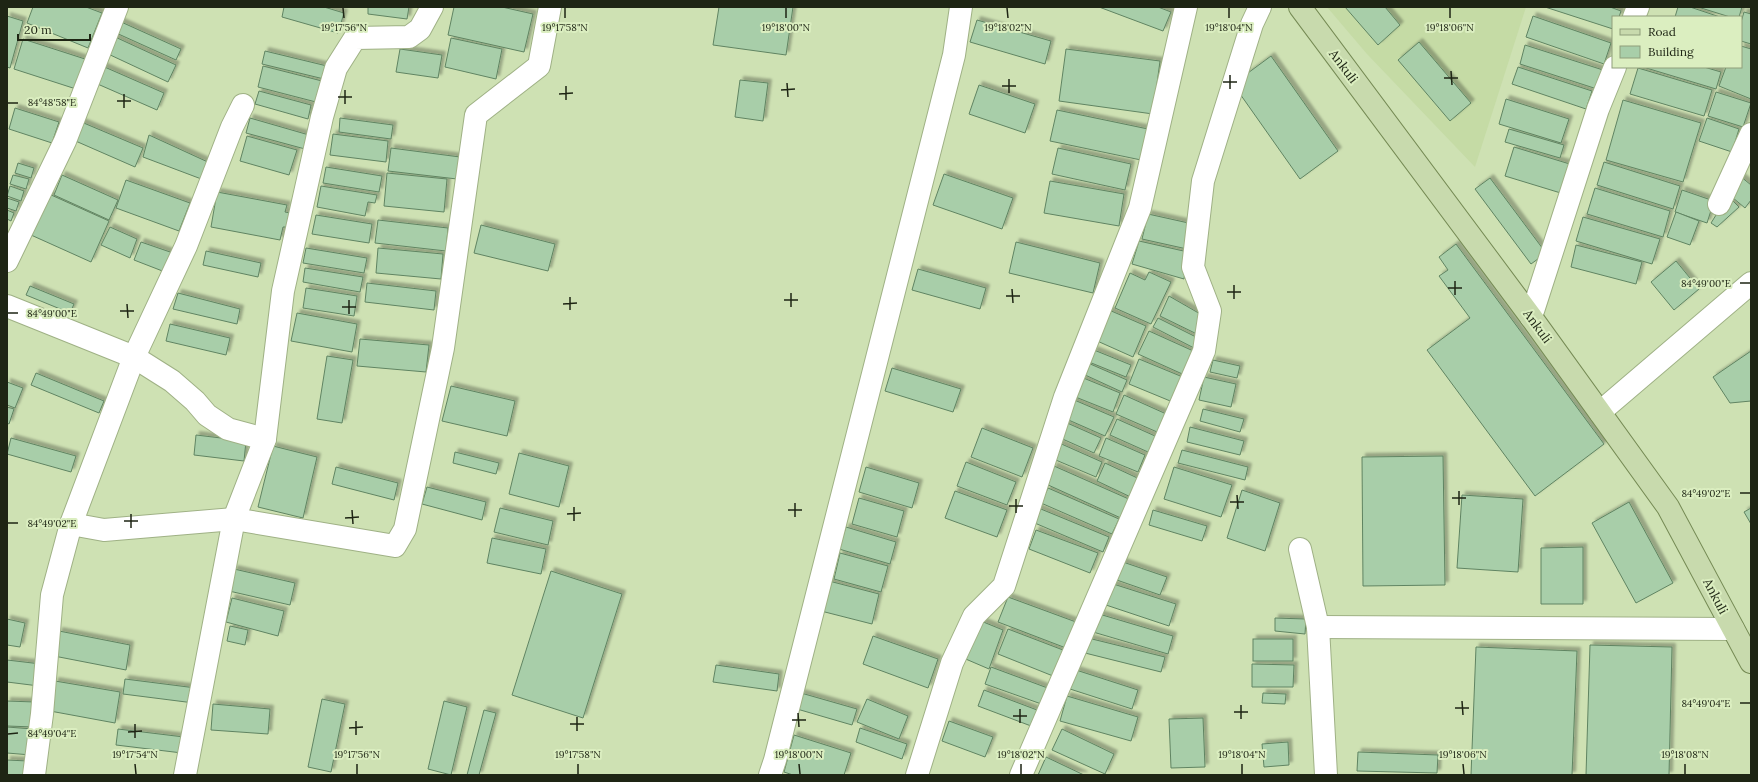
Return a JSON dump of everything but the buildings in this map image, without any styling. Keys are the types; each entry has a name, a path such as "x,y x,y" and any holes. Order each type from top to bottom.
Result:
{"main road":[{"name":"Ankuli","path":"1300,7 1531,317 1668,506 1751,662"}],"street":[{"path":"7,261 65,141 117,7"},
{"path":"185,775 234,519 265,439 283,291 322,116 336,68 355,38 409,37 420,29 432,7"},
{"path":"71,524 104,530 234,519 395,546 405,529 443,348 476,115 539,66 550,7"},
{"path":"770,775 952,63 961,7"},
{"path":"917,775 952,663 974,616 1004,586 1065,397 1140,208 1186,7"},
{"path":"1021,775 1204,351 1210,311 1193,267 1203,181 1252,24 1260,7"},
{"path":"1531,317 1598,109 1615,68"},
{"path":"34,775 42,714 52,595 71,524 134,357 186,246 232,127 243,105"},
{"path":"1720,204 1751,134"},
{"path":"1600,412 1751,283"},
{"path":"7,306 134,357 172,381 195,401 207,415 228,429 265,439"},
{"path":"1300,549 1318,627 1326,775"},
{"path":"1318,627 1733,629"}],"shaded area":[{"path":"1327,7 1526,7 1475,167 1367,54"}]}
